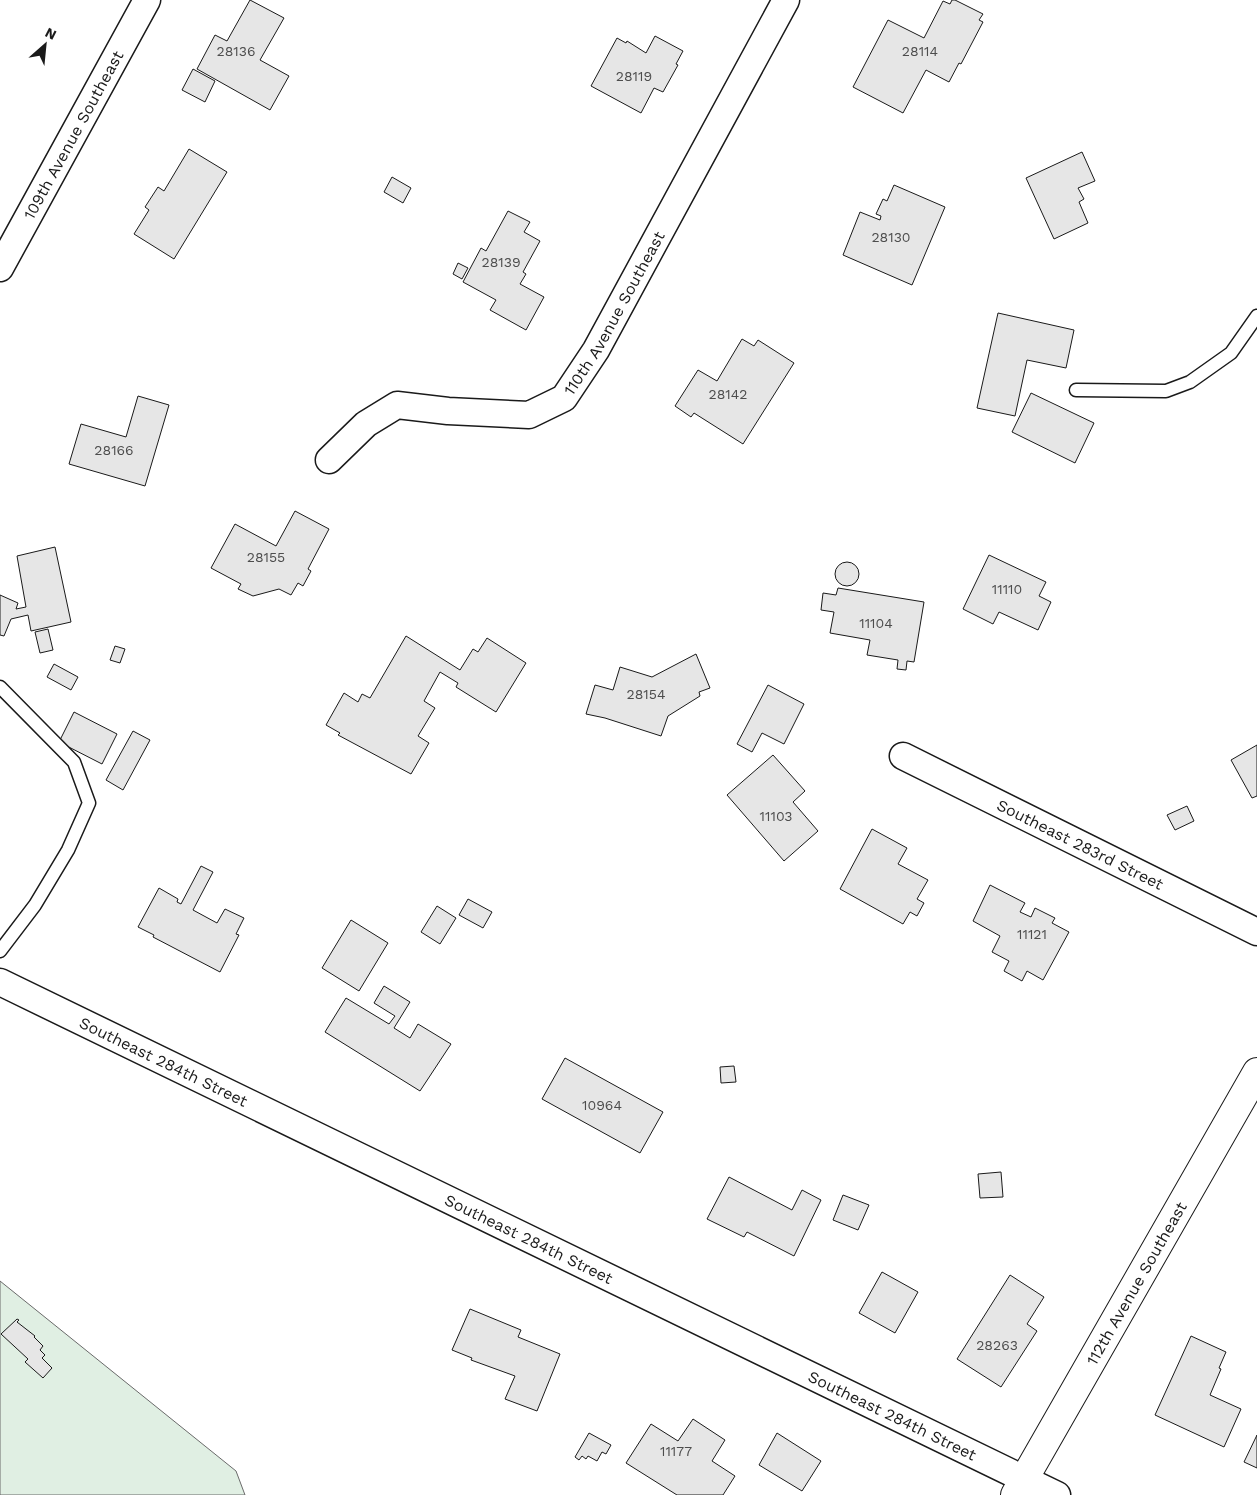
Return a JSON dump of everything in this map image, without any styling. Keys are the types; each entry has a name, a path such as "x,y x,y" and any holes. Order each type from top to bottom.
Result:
{"street":[{"name":"109th Avenue Southeast","path":"0,268 147,0"},
{"name":"110th Avenue Southeast","path":"329,460 366,424 397,405 448,411 529,415 564,398 596,350 786,0"},
{"name":"Southeast 283rd Street","path":"903,756 1257,932"},
{"name":"Southeast 284th Street","path":"0,982 1020,1487 1057,1495"},
{"name":"112th Avenue Southeast","path":"1020,1487 1257,1072"}],"lane":[{"path":"1076,390 1166,391 1190,382 1231,353 1257,316"},
{"path":"0,687 74,762 89,803 68,850 35,905 0,951"}],"green space":[{"path":"0,1281 236,1471 245,1495 0,1495"}],"building":[{"path":"250,0 284,18 260,60 289,76 270,110 197,69 215,35 227,41"},
{"path":"952,0 983,14 979,20 983,22 961,64 959,63 949,82 926,70 903,113 853,87 888,20 924,38 943,1 950,4"},
{"path":"655,36 683,51 676,64 678,65 663,92 654,88 641,113 591,86 617,38 626,43 627,41 646,53"},
{"path":"193,69 215,81 205,102 182,90"},
{"path":"189,149 227,172 174,259 134,234 149,210 145,207 158,187 164,191"},
{"path":"1082,152 1095,181 1078,188 1084,199 1079,202 1088,223 1054,239 1026,178"},
{"path":"392,177 411,188 403,203 384,192"},
{"path":"894,185 945,207 912,285 843,255 860,212 880,220 881,216 876,214 883,199 887,201"},
{"path":"508,211 530,222 524,232 540,241 523,272 526,274 520,284 544,297 526,330 490,310 496,300 463,282 481,248 486,251"},
{"path":"458,263 468,268 462,279 453,274"},
{"path":"998,313 1074,330 1066,368 1027,360 1015,416 977,408"},
{"path":"742,339 754,346 758,340 794,363 743,444 694,413 691,417 675,406 698,370 717,381"},
{"path":"1031,393 1094,423 1075,463 1012,432"},
{"path":"138,396 169,405 145,486 69,464 81,424 126,437"},
{"path":"295,511 329,529 308,569 311,571 303,586 298,583 291,595 279,589 253,596 238,589 241,584 211,568 235,524 276,546"},
{"path":"55,547 71,622 31,631 28,615 11,619 4,636 0,635 0,595 18,603 16,609 26,607 17,556"},
{"path":"989,555 1046,582 1039,596 1051,602 1038,630 999,612 993,624 963,609"},
{"path":"847,562 852,563 858,569 858,579 852,585 847,586 842,585 836,579 835,574 836,569 842,563"},
{"path":"838,588 924,602 914,662 907,661 906,670 897,669 898,660 867,655 870,640 830,633 834,612 821,610 823,593 836,595"},
{"path":"48,629 53,650 40,653 35,632"},
{"path":"406,636 460,670 473,649 478,652 487,638 526,663 496,712 456,687 458,683 440,672 424,701 435,708 418,736 429,743 411,774 338,735 340,733 326,725 344,693 358,702 362,694 370,698"},
{"path":"115,646 125,649 120,663 110,660"},
{"path":"696,654 710,688 699,692 700,696 668,716 661,736 605,718 586,714 595,685 613,690 620,667 652,677"},
{"path":"54,664 78,677 71,690 47,677"},
{"path":"768,685 804,704 784,744 762,733 752,752 737,744"},
{"path":"74,712 117,734 102,764 59,742"},
{"path":"133,731 150,740 123,790 106,780"},
{"path":"1257,745 1257,796 1252,798 1231,760"},
{"path":"773,755 805,791 793,802 818,831 784,861 727,795"},
{"path":"1187,806 1194,821 1175,830 1167,815"},
{"path":"872,829 907,848 898,864 928,880 917,899 924,903 917,916 910,912 903,924 840,889"},
{"path":"201,866 213,872 193,910 217,923 225,909 244,918 236,934 239,935 220,972 153,937 154,935 138,927 159,888 178,899 177,902 181,904"},
{"path":"990,885 1025,903 1020,912 1031,917 1035,908 1055,918 1052,923 1069,932 1043,980 1027,971 1022,981 1004,971 1009,961 992,952 1000,936 973,921"},
{"path":"468,899 492,912 483,928 459,915"},
{"path":"437,906 456,918 440,944 421,932"},
{"path":"351,920 388,943 359,991 322,968"},
{"path":"384,986 410,1002 394,1028 410,1038 418,1024 451,1044 420,1091 325,1032 346,998 389,1024 395,1016 374,1003"},
{"path":"565,1058 663,1112 640,1153 542,1099"},
{"path":"734,1066 736,1082 721,1083 720,1067"},
{"path":"1001,1172 1003,1197 980,1198 978,1174"},
{"path":"729,1177 792,1210 802,1190 821,1200 794,1256 747,1232 744,1237 707,1219"},
{"path":"843,1195 869,1205 858,1230 833,1220"},
{"path":"882,1272 918,1292 895,1333 859,1313"},
{"path":"1010,1275 1044,1297 1027,1324 1037,1331 1001,1387 957,1359"},
{"path":"470,1309 521,1330 518,1337 560,1354 537,1411 505,1399 515,1376 471,1360 472,1358 452,1350"},
{"path":"17,1319 19,1320 17,1322 35,1336 43,1346 40,1350 45,1355 42,1358 52,1368 43,1378 25,1362 28,1359 1,1334"},
{"path":"1191,1336 1226,1352 1210,1395 1241,1409 1224,1447 1155,1415"},
{"path":"693,1419 725,1440 712,1461 735,1476 723,1495 677,1495 626,1463 651,1424 678,1441"},
{"path":"589,1433 611,1445 606,1454 602,1452 597,1461 588,1456 586,1459 582,1456 579,1460 575,1457"},
{"path":"777,1433 821,1461 802,1491 759,1465"},
{"path":"1257,1435 1257,1468 1244,1462"}]}
